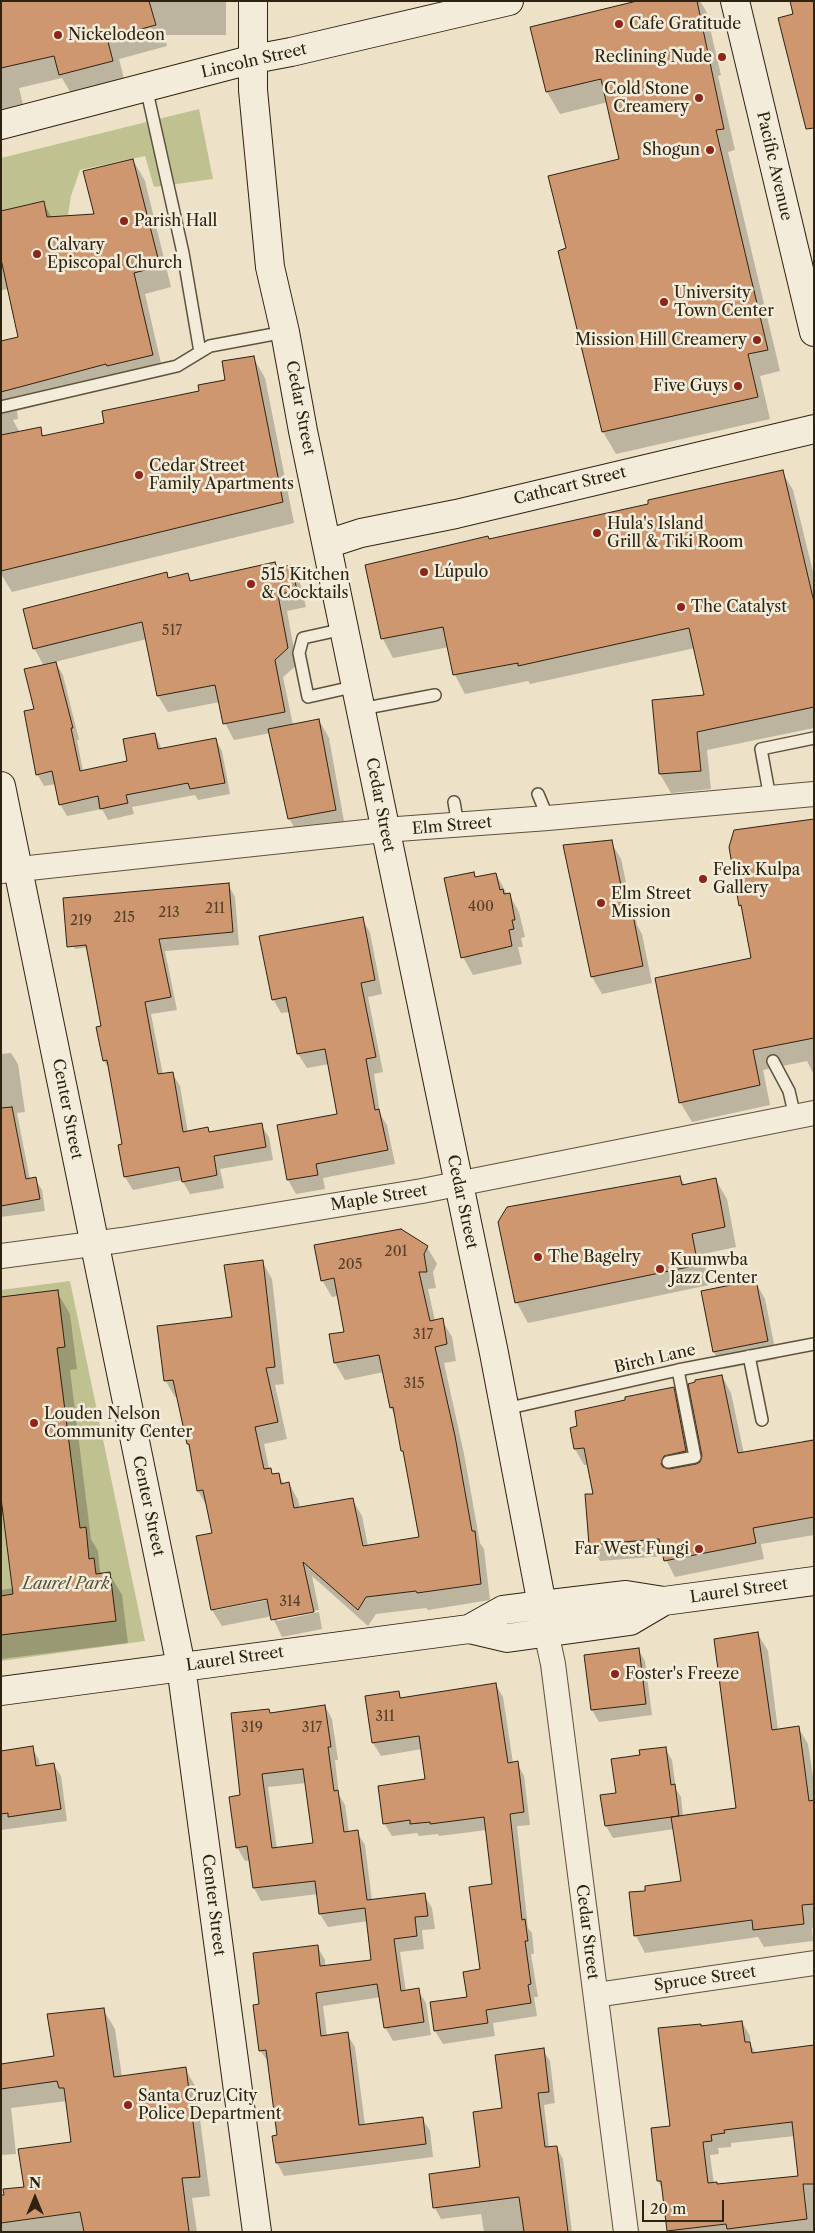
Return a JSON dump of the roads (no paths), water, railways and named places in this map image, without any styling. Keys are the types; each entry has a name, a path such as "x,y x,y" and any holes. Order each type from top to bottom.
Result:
{"street":[{"name":"Cedar Street","path":"253,1 253,90 270,267 286,332 303,431 359,698 384,830 505,1409 542,1605"},
{"name":"Lincoln Street","path":"1,125 254,59 509,1"},
{"name":"Pacific Avenue","path":"734,1 814,332"},
{"name":"Cathcart Street","path":"327,544 361,533 456,514 814,429"},
{"name":"Center Street","path":"1,786 10,871 95,1244 181,1666 257,2232"},
{"name":"Elm Street","path":"10,871 384,830 548,818 814,794"},
{"name":"Maple Street","path":"1,1256 95,1244 458,1184 804,1115"},
{"name":"Laurel Street","path":"469,1629 503,1610 626,1595 664,1601 814,1581"},
{"name":"Laurel Street","path":"1,1691 469,1629 507,1638 630,1621 664,1601"},
{"name":"Cedar Street","path":"546,1632 553,1664 626,2232"},
{"name":"Spruce Street","path":"596,1995 814,1963"}],"lane":[{"path":"146,87 183,253 200,352"},
{"path":"1,407 178,366 210,346 286,332"},
{"path":"344,629 303,638 299,653 308,697 359,698 435,695"},
{"path":"770,798 761,748 814,738"},
{"path":"538,794 548,818"},
{"path":"454,802 458,825"},
{"path":"773,1060 804,1115"},
{"name":"Birch Lane","path":"505,1409 678,1370 814,1344"},
{"path":"749,1356 762,1420"},
{"path":"668,1462 695,1457 678,1370"}],"place":[{"name":"Cafe Gratitude","path":"619,24"},
{"name":"Nickelodeon","path":"58,35"},
{"name":"Reclining Nude","path":"722,57"},
{"name":"Cold Stone Creamery","path":"699,98"},
{"name":"Shogun","path":"710,150"},
{"name":"Parish Hall","path":"124,221"},
{"name":"Calvary Episcopal Church","path":"37,254"},
{"name":"University Town Center","path":"664,302"},
{"name":"Mission Hill Creamery","path":"757,340"},
{"name":"Five Guys","path":"738,386"},
{"name":"Cedar Street Family Apartments","path":"139,475"},
{"name":"Hula's Island Grill & Tiki Room","path":"597,533"},
{"name":"Lúpulo","path":"424,572"},
{"name":"515 Kitchen & Cocktails","path":"251,584"},
{"name":"The Catalyst","path":"681,607"},
{"name":"Felix Kulpa Gallery","path":"703,879"},
{"name":"Elm Street Mission","path":"601,903"},
{"name":"The Bagelry","path":"538,1257"},
{"name":"Kuumwba Jazz Center","path":"660,1269"},
{"name":"Louden Nelson Community Center","path":"34,1423"},
{"name":"Far West Fungi","path":"699,1549"},
{"name":"Foster's Freeze","path":"615,1674"},
{"name":"Santa Cruz City Police Department","path":"128,2105"}],"park label":[{"name":"Laurel Park","path":"66,1584"}]}
